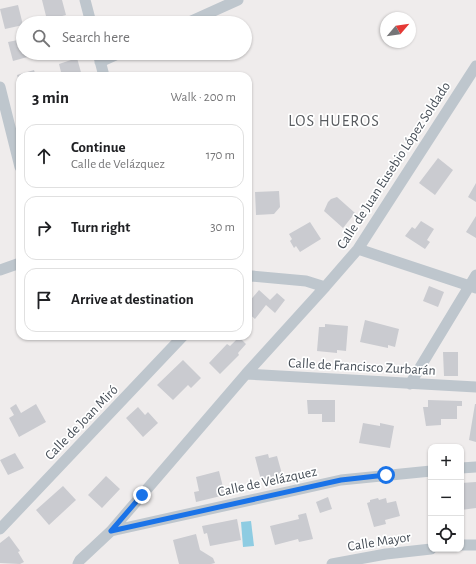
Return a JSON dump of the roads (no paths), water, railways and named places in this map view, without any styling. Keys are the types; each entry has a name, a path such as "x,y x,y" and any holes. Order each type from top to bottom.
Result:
{"street":[{"path":"85,0 89,16"},
{"path":"203,16 238,0"},
{"path":"100,60 103,72"},
{"name":"Calle de Juan Eusebio López Soldado","path":"78,564 80,560 111,531 246,374 358,249 476,66"},
{"path":"0,87 16,151"},
{"path":"358,249 473,287"},
{"path":"0,270 16,264"},
{"path":"410,384 473,287 476,275"},
{"path":"252,276 306,282 325,287"},
{"name":"Calle de Joan Miró","path":"0,529 179,340"},
{"name":"Calle de Francisco Zurbarán","path":"246,374 476,387"},
{"path":"464,468 476,467"},
{"name":"Calle de Velázquez","path":"111,531 341,480 428,470"},
{"path":"464,545 476,545"},
{"name":"Calle Mayor","path":"332,564 386,554 428,549"}],"water":[{"path":"251,521 254,546 243,547 241,522"}],"district":[{"name":"LOS HUEROS","path":"334,120"}]}
